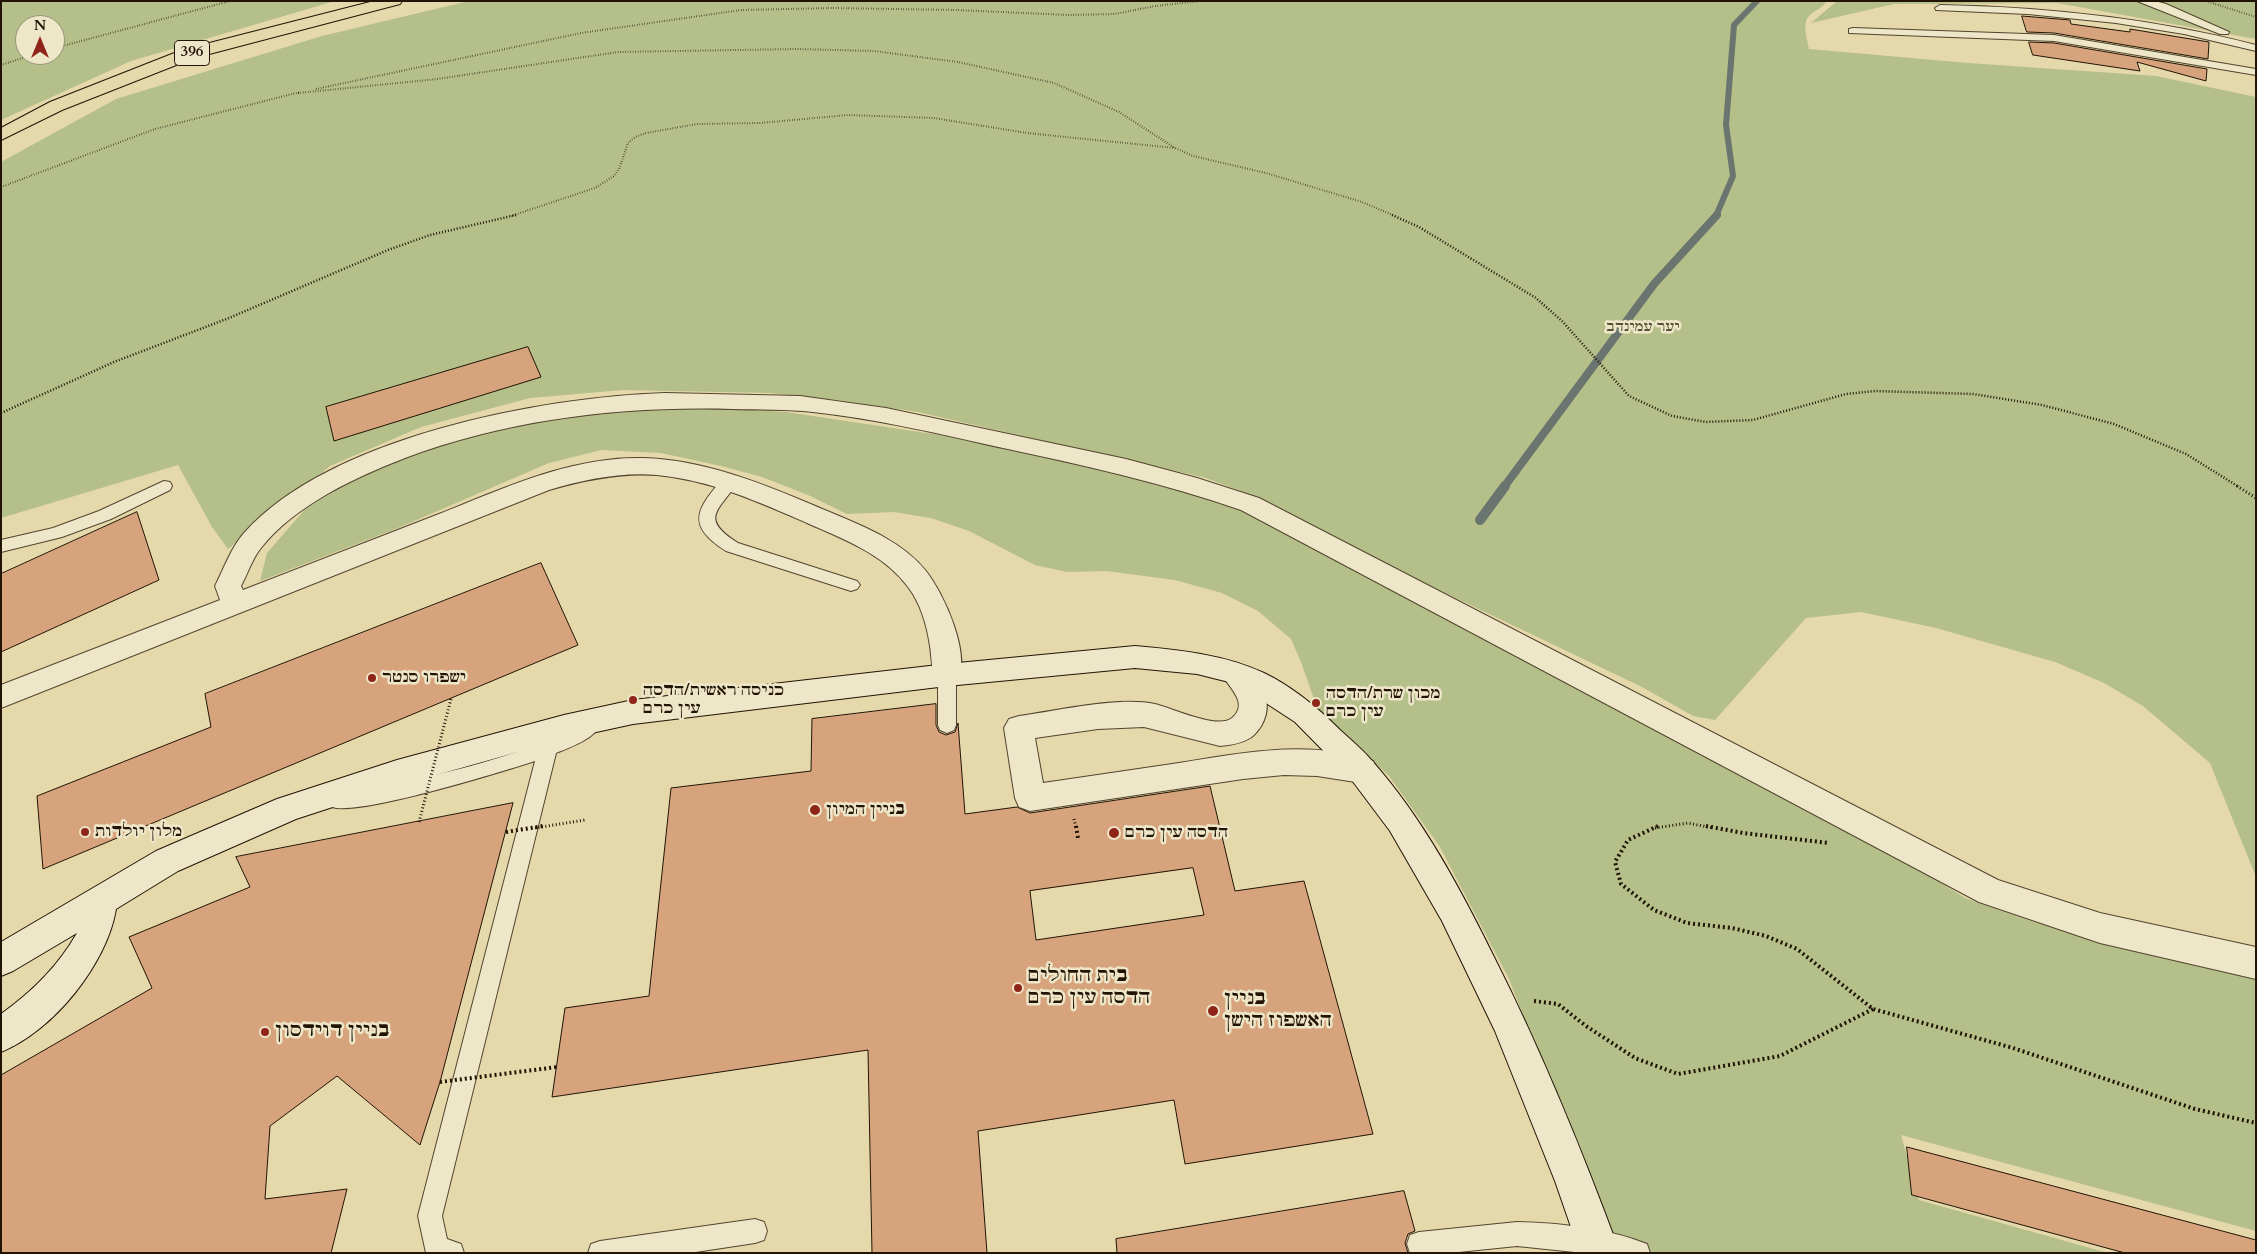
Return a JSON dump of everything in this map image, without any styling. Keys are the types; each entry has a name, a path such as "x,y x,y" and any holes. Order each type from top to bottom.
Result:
{"main road":[{"name":"396","path":"1,136 56,106 188,54 394,1"}],"street":[{"path":"235,605 228,586 253,540 293,504 338,477 431,440 535,414 615,403 693,400 815,404 906,419 1132,466 1201,486 1250,504 1990,892 2100,928 2256,963"},
{"path":"1,697 522,491 565,477 626,467 685,470 730,481 765,494 881,548 909,569 927,596 940,624 946,652 947,675"},
{"path":"1,960 167,861 288,808 397,773 598,719 633,712 947,675 1135,657 1197,663 1236,673 1256,682 1305,714 1330,736 1362,770 1401,821 1454,910 1501,1007 1574,1181 1598,1247"},
{"path":"1236,673 1250,688 1254,698 1254,708 1249,719 1237,731 1218,734 1198,731 1155,716 1124,715 1094,717 1019,728 1030,798 1243,766 1284,762 1317,763 1362,770"},
{"path":"1,1035 31,1013 63,982 95,930 100,914 100,900"}],"lane":[{"path":"2142,1 2162,6 2202,22 2256,47"},
{"path":"1940,8 2058,12 2175,29 2256,47"},
{"path":"1853,31 2054,38 2256,72"},
{"path":"730,481 709,506 707,522 716,537 732,547 851,585"},
{"path":"1,546 56,533 106,515 164,486"},
{"path":"947,675 947,725"},
{"path":"288,808 385,794 454,778 547,750 569,740 598,719"},
{"path":"452,1253 436,1248 430,1216 547,750"},
{"path":"600,1253 755,1231"},
{"path":"1419,1244 1516,1234 1559,1236 1598,1247 1638,1253"}],"path":[{"path":"65,45 230,1"},
{"path":"1,187 155,129 298,93 581,33 741,10 832,8 957,10 1069,15 1115,14 1199,1"},
{"path":"2206,1 2256,17"},
{"path":"298,93 437,79 618,52 797,49 874,51 958,62 1054,83 1119,112 1175,148 1193,156 1266,173 1362,202 1419,226 1536,298 1563,322 1629,396 1672,416 1706,422 1753,420 1846,394 1875,391 1973,394 2042,405 2114,424 2186,454 2256,498"},
{"path":"1,65 15,60"},
{"path":"1,413 114,362 229,318 388,250 430,235 517,215 595,188 614,176 619,169 628,143 635,137 646,133 697,124 760,122 848,115 934,118 1027,133 1175,148"},
{"path":"419,822 451,698"},
{"path":"506,832 585,820"},
{"path":"1839,844 1743,833 1688,823 1659,826 1628,840 1615,862 1621,884 1654,910 1687,923 1732,928 1766,936 1797,949 1873,1009 2013,1048 2195,1109 2256,1123"},
{"path":"1501,1007 1533,1000 1558,1004 1586,1026 1635,1058 1678,1074 1780,1056 1873,1009"},
{"path":"440,1082 557,1067"}],"green space":[{"path":"1,1 335,1 131,61 1,120"},
{"name":"יער עמינדב","path":"469,1 1827,1 1822,7 1811,14 1806,21 1809,49 1968,63 2156,76 2256,97 2256,877 2210,763 2143,706 2104,683 2055,662 1936,628 1861,612 1806,618 1715,720 1693,716 1642,687 1372,558 1259,498 1206,478 918,412 837,400 769,393 623,390 530,398 421,427 330,466 228,549 212,527 178,465 1,518 1,162 116,99 322,36"},
{"path":"1837,1 2256,1 2256,39 2057,3 1894,4 1811,23"},
{"path":"687,406 786,412 993,443 1043,457 1125,472 1251,510 1876,842 1965,898 2031,921 2256,973 2256,1231 1901,1135 1919,1200 2108,1253 1623,1253 1595,1200 1509,979 1440,847 1389,776 1319,713 1291,639 1258,611 1222,593 1175,580 1106,571 1067,572 1035,565 969,531 931,518 894,512 847,514 808,495 762,477 721,466 661,453 601,450 549,463 398,528 260,581 267,553 306,508 344,483 436,444 551,416"}],"building":[{"path":"2022,16 2070,20 2071,24 2130,32 2130,29 2209,42 2208,59 2054,33 2027,32"},
{"path":"2029,42 2054,43 2207,69 2206,81 2137,62 2140,71 2033,55"},
{"path":"528,347 541,377 334,441 326,407"},
{"path":"137,512 159,580 1,652 1,574"},
{"name":"ישפרו סנטר","path":"541,563 578,645 43,869 37,796 211,727 205,694"},
{"name":"בית החולים הדסה עין כרם","path":"936,704 936,725 939,732 946,735 955,732 958,723 965,814 1017,807 1030,813 1210,786 1235,891 1304,881 1373,1134 1185,1164 1174,1100 978,1131 987,1253 872,1253 868,1050 552,1097 565,1008 649,996 671,788 811,771 812,719","holes":["1193,868 1204,915 1036,940 1030,891"]},
{"name":"בניין דוידסון","path":"513,803 440,1082 420,1145 337,1076 270,1126 265,1199 347,1189 331,1253 1,1253 1,1075 152,988 129,937 250,887 236,857"},
{"path":"1907,1147 2256,1240 2256,1253 2125,1253 1912,1195"},
{"path":"1404,1191 1415,1231 1408,1234 1405,1243 1408,1253 1117,1253 1116,1239"}],"waterway":[{"path":"1716,216 1733,176 1726,125 1734,25 1757,1"},
{"path":"1504,487 1654,284 1717,215"},
{"path":"1480,520 1505,486"}],"place":[{"name":"ישפרו סנטר","path":"372,678"},
{"name":"כניסה ראשית/הדסה עין כרם","path":"633,700"},
{"name":"מכון שרת/הדסה עין כרם","path":"1316,703"},
{"name":"בניין המיון","path":"815,810"},
{"name":"מלון יולדות","path":"85,832"},
{"name":"הדסה עין כרם","path":"1114,833"},
{"name":"בית החולים הדסה עין כרם","path":"1018,988"},
{"name":"בניין האשפוז הישן","path":"1213,1011"},
{"name":"בניין דוידסון","path":"265,1032"}]}
